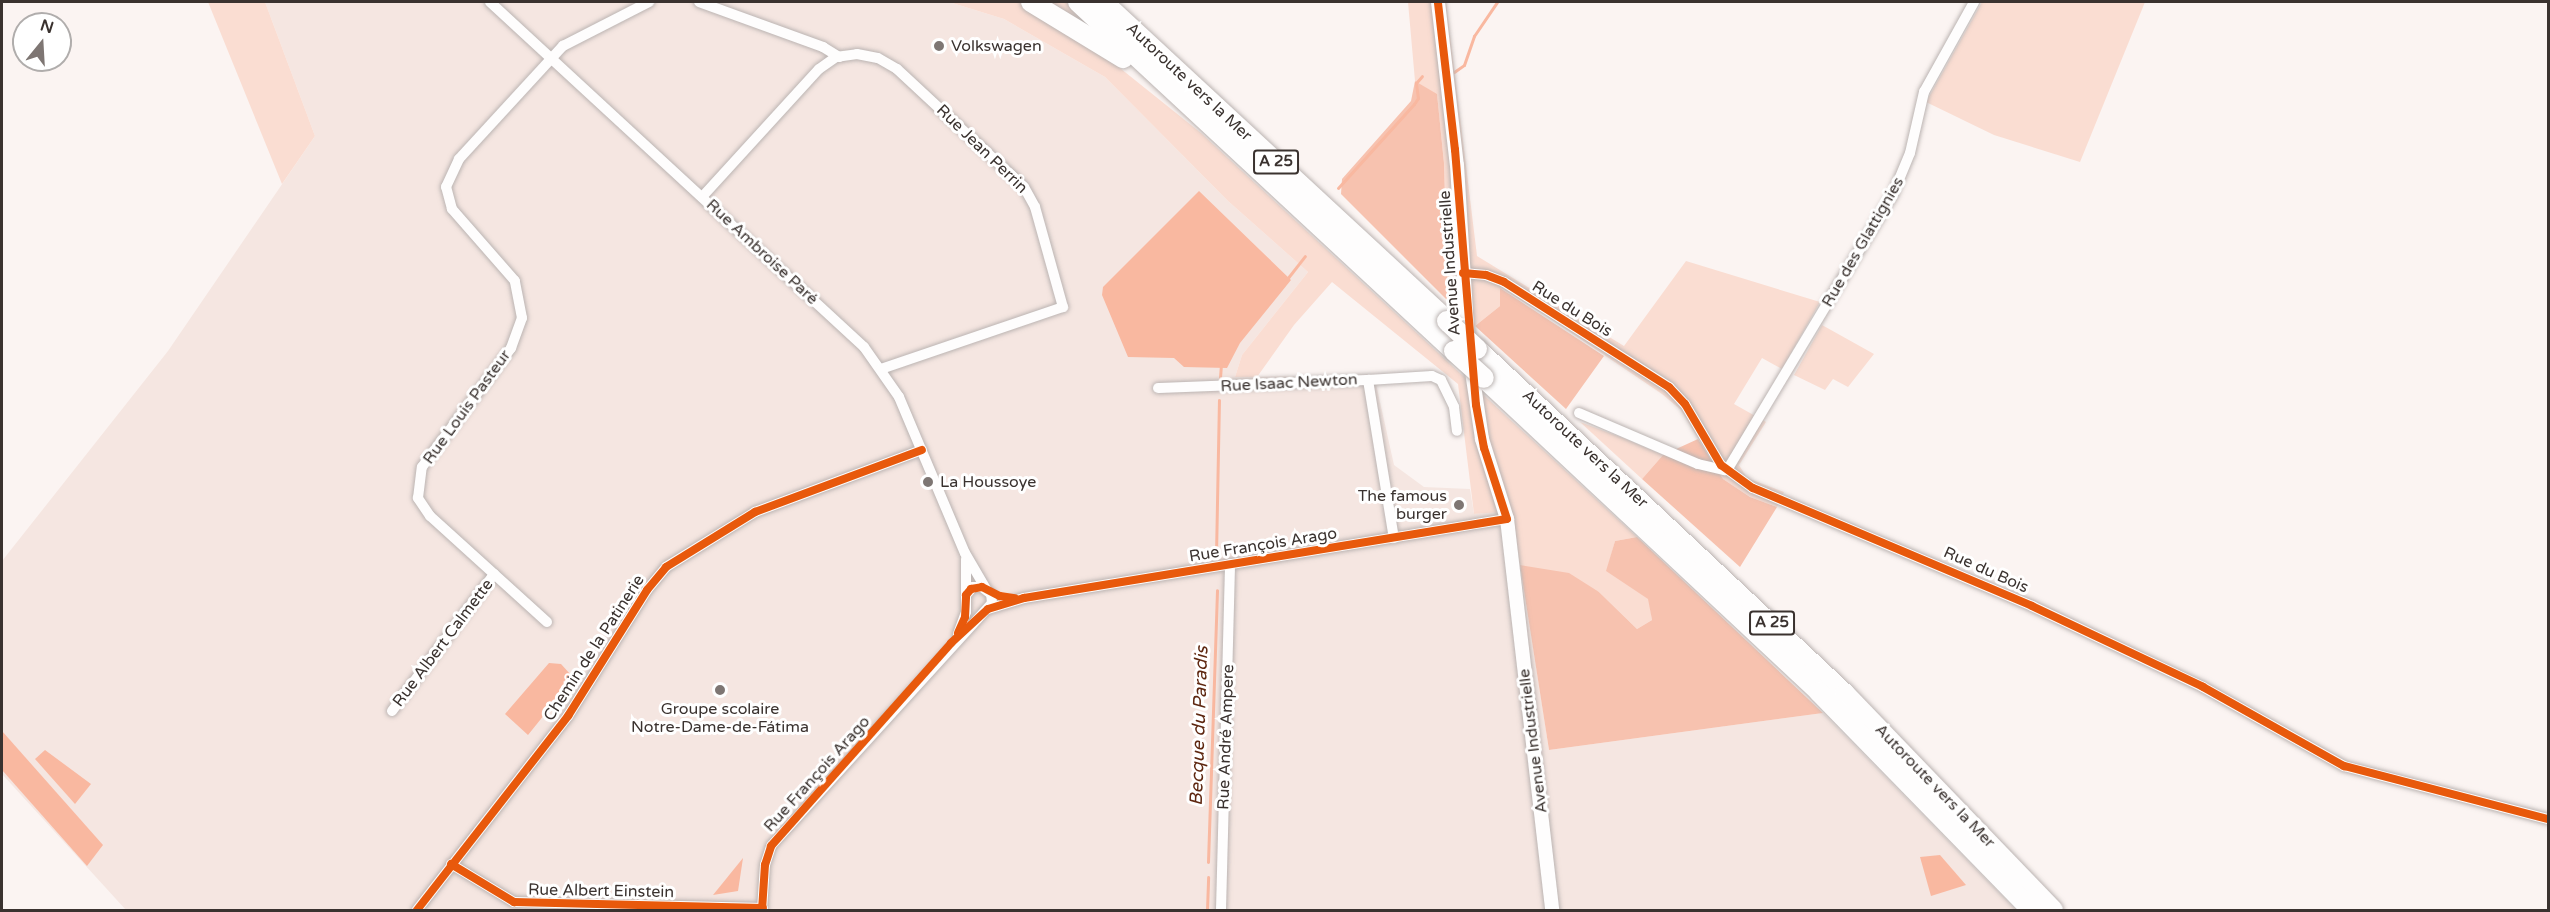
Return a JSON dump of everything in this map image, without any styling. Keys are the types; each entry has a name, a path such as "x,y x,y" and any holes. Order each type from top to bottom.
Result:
{"highway":[{"path":"1031,2 1104,45 1207,122"},
{"name":"A 25","path":"1078,2 1819,692 2032,910"},
{"name":"Autoroute vers la Mer","path":"1103,2 1837,686 2054,910"},
{"path":"1122,2 1166,49 1172,65"}],"street":[{"name":"Rue Ambroise Paré","path":"490,2 852,335 881,369 922,450 965,553 988,590"},
{"name":"Rue Louis Pasteur","path":"547,622 424,510 417,492 422,467 511,348 523,310 515,281 452,209 446,187 459,159 551,58 567,44 649,2"},
{"path":"699,2 823,47 839,57 819,69 702,196"},
{"name":"Avenue Industrielle","path":"1438,2 1456,157 1463,273 1477,417 1506,519 1552,910"},
{"name":"Rue des Glattignies","path":"1725,470 1736,459 1893,194 1910,153 1924,92 1974,2"},
{"name":"Rue Jean Perrin","path":"839,57 864,55 892,66 1028,192 1063,307 881,369"},
{"name":"Rue du Bois","path":"1463,273 1486,275 1504,282 1669,387 1685,404 1725,470 1753,488 1947,566 2194,682 2344,766 2548,819"},
{"path":"1368,380 1432,376 1441,380 1454,407 1457,431"},
{"name":"Rue Isaac Newton","path":"1158,388 1368,380 1394,538"},
{"path":"1579,413 1698,464 1725,470"},
{"name":"Chemin de la Patinerie","path":"417,910 568,716 663,570 755,512 922,450"},
{"name":"Rue François Arago","path":"763,909 765,865 771,846 951,643 986,610 1024,598 1506,519"},
{"name":"Rue Ambroise Paré","path":"965,553 966,599"},
{"name":"Rue André Ampere","path":"1221,910 1230,564"},
{"name":"Rue Albert Calmette","path":"392,711 494,574"},
{"path":"973,587 988,590 992,600 986,610 972,611 966,599 973,587"},
{"name":"Rue François Arago","path":"988,590 1005,598 1024,598"},
{"name":"Rue François Arago","path":"951,643 963,622 966,599"},
{"name":"Rue Albert Einstein","path":"451,864 514,902 763,909"}],"shaded area":[{"path":"208,2 265,2 315,136 282,184"},
{"path":"265,2 949,2 1004,19 1105,77 1228,201 1308,272 1242,355 1235,377 1374,375 1394,465 1424,487 1470,489 1474,514 1512,510 1549,750 1823,713 2016,910 126,910 2,774 2,561 168,351 315,136"},
{"path":"949,2 1066,2 1091,24 1085,40 1201,133 1637,537 1615,541 1607,570 1649,599 1652,620 1637,629 1599,592 1520,565 1512,511 1474,514 1458,384 1332,282 1294,325 1257,377 1235,377 1242,355 1308,272 1228,201 1105,77 1004,19"},
{"path":"1408,2 1446,2 1477,256 1624,346 1686,261 1820,302 1782,369 1762,358 1734,404 1766,422 1739,465 1747,478 1784,492 1777,507 1750,497 1723,479 1681,410 1662,394 1545,315 1500,288 1500,306 1475,326 1448,301 1444,163 1437,95 1415,81"},
{"path":"1982,2 2145,2 2080,162 1994,135 1926,102"},
{"path":"1415,81 1437,94 1444,163 1448,301 1341,194 1342,179 1411,101"},
{"path":"1199,191 1291,280 1240,343 1227,368 1184,367 1174,358 1128,357 1102,295 1103,287"},
{"path":"1500,288 1604,356 1566,409 1475,326 1500,306"},
{"path":"1822,325 1874,354 1848,387 1833,379 1825,390 1794,375"},
{"path":"1580,422 1623,438 1663,455 1642,479"},
{"path":"1698,439 1723,479 1750,497 1777,507 1740,567 1642,479 1663,455"},
{"path":"1637,537 1823,713 1549,750 1520,565 1569,573 1599,592 1637,629 1652,620 1648,599 1606,571 1615,541"},
{"path":"549,663 561,664 571,675 563,682 567,686 528,735 505,714"},
{"path":"2,731 103,845 87,866 2,770"},
{"path":"45,750 91,784 75,804 35,759"},
{"path":"1940,855 1966,885 1931,896 1920,857"},
{"path":"743,858 738,891 713,895"}],"waterway":[{"name":"Becque du Paradis","path":"1454,72 1464,65 1474,36 1497,2"},
{"name":"Becque du Paradis","path":"1338,188 1414,104 1418,98 1416,83 1422,76"},
{"name":"Becque du Paradis","path":"1287,279 1305,256"},
{"name":"Becque du Paradis","path":"1220,378 1221,365"},
{"name":"Becque du Paradis","path":"1216,555 1219,400"},
{"name":"Becque du Paradis","path":"1208,862 1217,590"},
{"name":"Becque du Paradis","path":"1207,910 1208,877"}],"cycle path":[{"path":"762,910 765,865 771,846 951,643 988,609 1024,598 1507,519 1484,448 1476,405 1455,150 1438,2"},
{"path":"1463,273 1486,275 1504,282 1669,387 1685,404 1721,465 1753,488 2032,606 2203,687 2344,766 2548,819"},
{"path":"417,910 568,716 647,590 666,567 755,512 922,450"},
{"path":"958,633 965,617 966,595 971,589 982,587 1000,596 1015,598"},
{"path":"451,864 514,902 763,908"}],"place":[{"name":"Volkswagen","path":"939,46"},
{"name":"La Houssoye","path":"928,482"},
{"name":"The famous burger","path":"1459,505"},
{"name":"Groupe scolaire Notre-Dame-de-Fátima","path":"720,690"}]}
